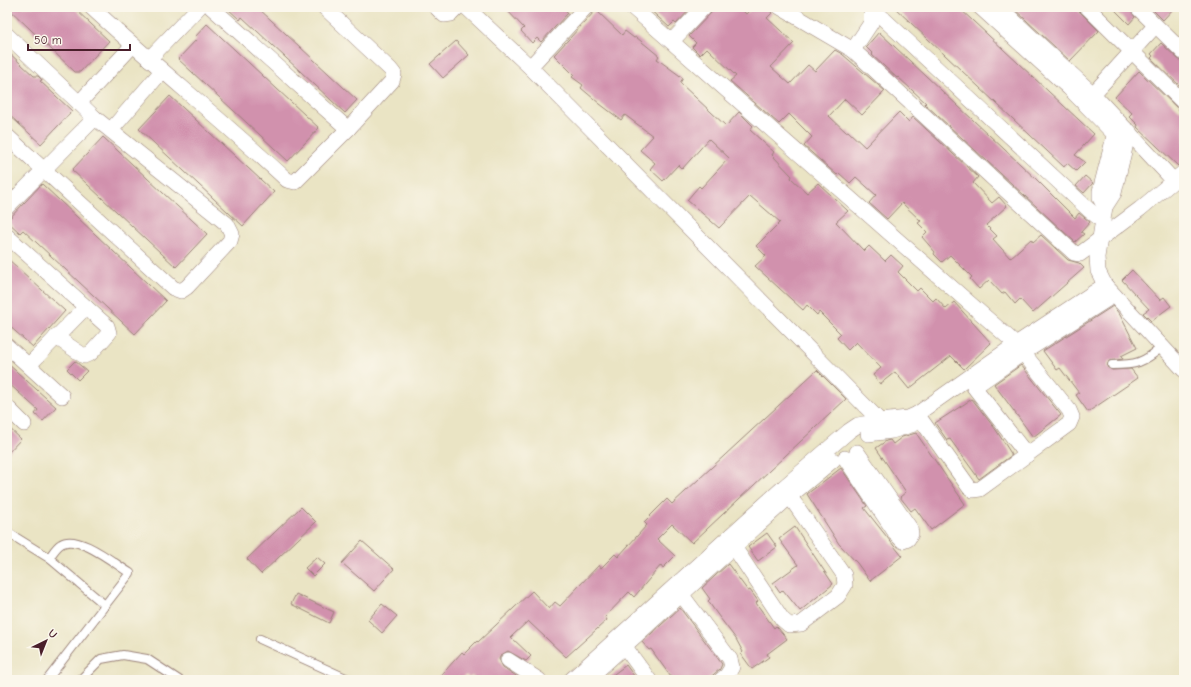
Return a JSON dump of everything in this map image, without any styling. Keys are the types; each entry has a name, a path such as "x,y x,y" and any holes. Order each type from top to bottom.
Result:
{"street":[{"path":"91,7 133,46 236,133 287,180 295,182 348,129 392,81 394,74 324,7"},
{"path":"149,59 199,7"},
{"path":"211,7 348,129"},
{"path":"436,7 444,15 451,14 458,7"},
{"path":"466,7 530,67 872,425"},
{"path":"632,7 1019,348 1069,410 1072,417 1069,424 1027,455 980,489 973,490 969,487 920,418"},
{"path":"672,41 704,7"},
{"path":"780,7 853,50 1074,253 1080,254 1179,176 1122,132 1073,84 999,7"},
{"path":"980,7 1073,84 1093,94 1122,132"},
{"path":"1087,7 1184,103"},
{"path":"1137,7 1184,53"},
{"path":"853,50 871,23 872,8"},
{"path":"872,8 1089,210 1104,214"},
{"path":"530,67 579,10"},
{"path":"1093,94 1155,26"},
{"path":"7,35 79,102 94,118 111,130 227,224 232,234 230,242 187,287 181,291 173,288 7,136"},
{"path":"79,102 133,46"},
{"path":"111,130 162,71"},
{"path":"7,207 45,171 94,118"},
{"path":"1122,132 1110,177 1099,194 1104,214 1098,264 1109,290 1184,370"},
{"path":"7,236 107,326 109,333 91,353 84,356 56,337"},
{"path":"920,418 1019,348 1109,290"},
{"path":"29,365 86,307"},
{"path":"7,346 62,396"},
{"path":"839,456 858,425 872,425 908,418 920,418 974,387 1019,348"},
{"path":"974,387 1027,455"},
{"path":"7,407 24,424"},
{"path":"571,680 678,590 787,492 839,456 872,425"},
{"path":"839,456 910,528 911,534 908,539 903,541 897,535 839,456"},
{"path":"734,547 782,620 789,625 801,624 838,596 845,585 844,575 787,492"},
{"path":"587,680 625,647 678,590 734,547 787,492"},
{"path":"678,590 730,659 732,667 727,675 721,680"},
{"path":"625,647 649,680"},
{"path":"508,660 539,680"}],"lane":[{"path":"1112,364 1132,365 1153,355 1162,347"},
{"path":"7,532 49,558 105,605"},
{"path":"46,680 130,573 82,543 69,541 61,544 49,558"},
{"path":"260,639 350,680"},
{"path":"80,680 101,659 123,655 147,659 179,680"}],"building":[{"path":"7,7 73,7 109,41 80,72 75,72"},
{"path":"226,7 257,7 357,100 345,113 242,17 240,20"},
{"path":"504,7 563,7 568,13 541,42 537,38 532,43 521,31 524,28"},
{"path":"647,7 692,7 676,24 674,22 669,27"},
{"path":"713,7 739,7 746,14 753,7 766,7 772,13 767,18 794,43 771,67 790,84 808,65 815,71 835,50 842,54 885,91 862,115 845,99 829,116 846,132 848,131 865,147 899,112 909,122 913,117 978,177 973,183 992,203 999,197 1007,206 986,225 997,236 993,239 1010,258 1031,239 1033,242 1041,235 1068,260 1079,263 1084,268 1033,313 1020,299 1015,304 1005,292 1002,294 989,280 979,289 970,279 972,277 950,255 942,262 934,254 935,252 922,237 927,232 918,223 921,221 902,203 887,219 869,203 876,195 856,177 850,183 839,173 837,175 804,146 812,137 789,114 779,124 730,81 736,76 707,48 700,55 692,47 696,43 689,36 711,13"},
{"path":"894,7 958,7 1094,134 1075,155 1085,162 1076,171 1067,163 1064,167"},
{"path":"1012,7 1075,7 1099,31 1070,61"},
{"path":"1112,7 1128,7 1135,17 1129,24"},
{"path":"1150,7 1175,7 1163,20"},
{"path":"596,10 622,35 625,31 634,38 636,37 659,56 657,59 683,78 680,83 726,126 739,112 753,126 750,130 774,152 772,155 792,176 791,178 807,193 818,183 848,211 836,222 864,251 869,246 885,261 891,255 903,266 898,272 917,291 920,288 933,301 936,298 946,309 954,302 991,343 964,369 951,356 909,389 895,372 880,384 873,375 881,368 856,342 848,350 837,338 841,334 819,312 817,315 807,305 803,310 755,266 766,256 756,246 780,222 750,196 719,228 687,200 699,186 701,188 729,158 709,139 682,169 678,165 663,181 650,169 655,163 640,150 653,136 625,115 621,120 600,104 581,88 583,85 572,77 574,75 554,55"},
{"path":"207,24 319,128 288,161 178,59 197,39 195,37"},
{"path":"879,32 1036,179 1075,218 1079,213 1090,222 1081,232 1084,234 1075,242 925,104 926,103 898,77 897,78 872,55 873,54 866,47"},
{"path":"456,41 469,55 443,78 430,64"},
{"path":"1161,43 1178,59 1184,62 1184,90 1151,58 1153,56 1151,54"},
{"path":"7,51 34,76 38,76 42,80 40,81 72,111 41,144 7,113"},
{"path":"1139,71 1178,109 1184,112 1184,159 1178,166 1137,127 1138,125 1129,116 1132,113 1115,97"},
{"path":"170,96 274,192 243,226 139,129"},
{"path":"103,137 207,234 176,267 72,170"},
{"path":"1085,176 1093,183 1084,193 1076,186"},
{"path":"42,184 166,301 135,334 23,230 20,233 7,221"},
{"path":"7,258 65,311 33,347 7,324"},
{"path":"1132,270 1160,300 1164,297 1171,306 1151,321 1143,313 1149,309 1122,280"},
{"path":"1113,306 1120,315 1137,348 1121,356 1123,359 1109,361 1107,367 1112,370 1131,369 1138,378 1088,412 1076,395 1079,393 1060,368 1057,370 1043,351"},
{"path":"75,361 87,371 78,380 67,369"},
{"path":"7,363 56,407 43,421 35,414 38,410 7,382"},
{"path":"1021,365 1061,415 1033,437 994,384"},
{"path":"817,370 846,399 692,543 672,524 657,539 675,556 663,568 661,565 634,597 629,592 605,617 607,620 566,657 528,621 511,637 531,656 526,661 508,651 501,655 499,659 503,667 522,680 476,680 472,676 469,678 466,675 461,680 437,680 462,652 464,654 477,641 478,642 532,591 549,609 555,602 560,606 599,565 601,568 615,554 618,557 647,525 644,522 667,499 672,504"},
{"path":"972,399 996,430 1012,455 979,479 950,439 947,440 935,423"},
{"path":"7,426 21,439 7,454"},
{"path":"916,433 965,504 931,530 915,508 911,511 900,497 906,492 876,448 886,441 890,440 893,444 902,437"},
{"path":"841,468 867,506 864,508 902,556 870,581 857,563 839,544 807,494"},
{"path":"301,507 316,522 261,574 247,559"},
{"path":"795,527 833,584 800,611 783,590 780,593 773,583 798,565 779,539"},
{"path":"767,533 777,547 758,561 748,547"},
{"path":"362,541 394,569 374,591 342,563"},
{"path":"317,557 325,564 313,576 305,568"},
{"path":"728,564 748,591 750,590 758,601 756,603 774,628 776,626 787,639 767,654 769,657 752,669 741,654 743,652 736,639 708,601 710,599 702,588"},
{"path":"296,594 334,612 329,623 291,604"},
{"path":"382,604 397,616 382,633 368,620"},
{"path":"680,608 722,664 720,669 707,680 673,680 651,649 649,650 642,642"},
{"path":"626,665 637,680 606,680"}]}
